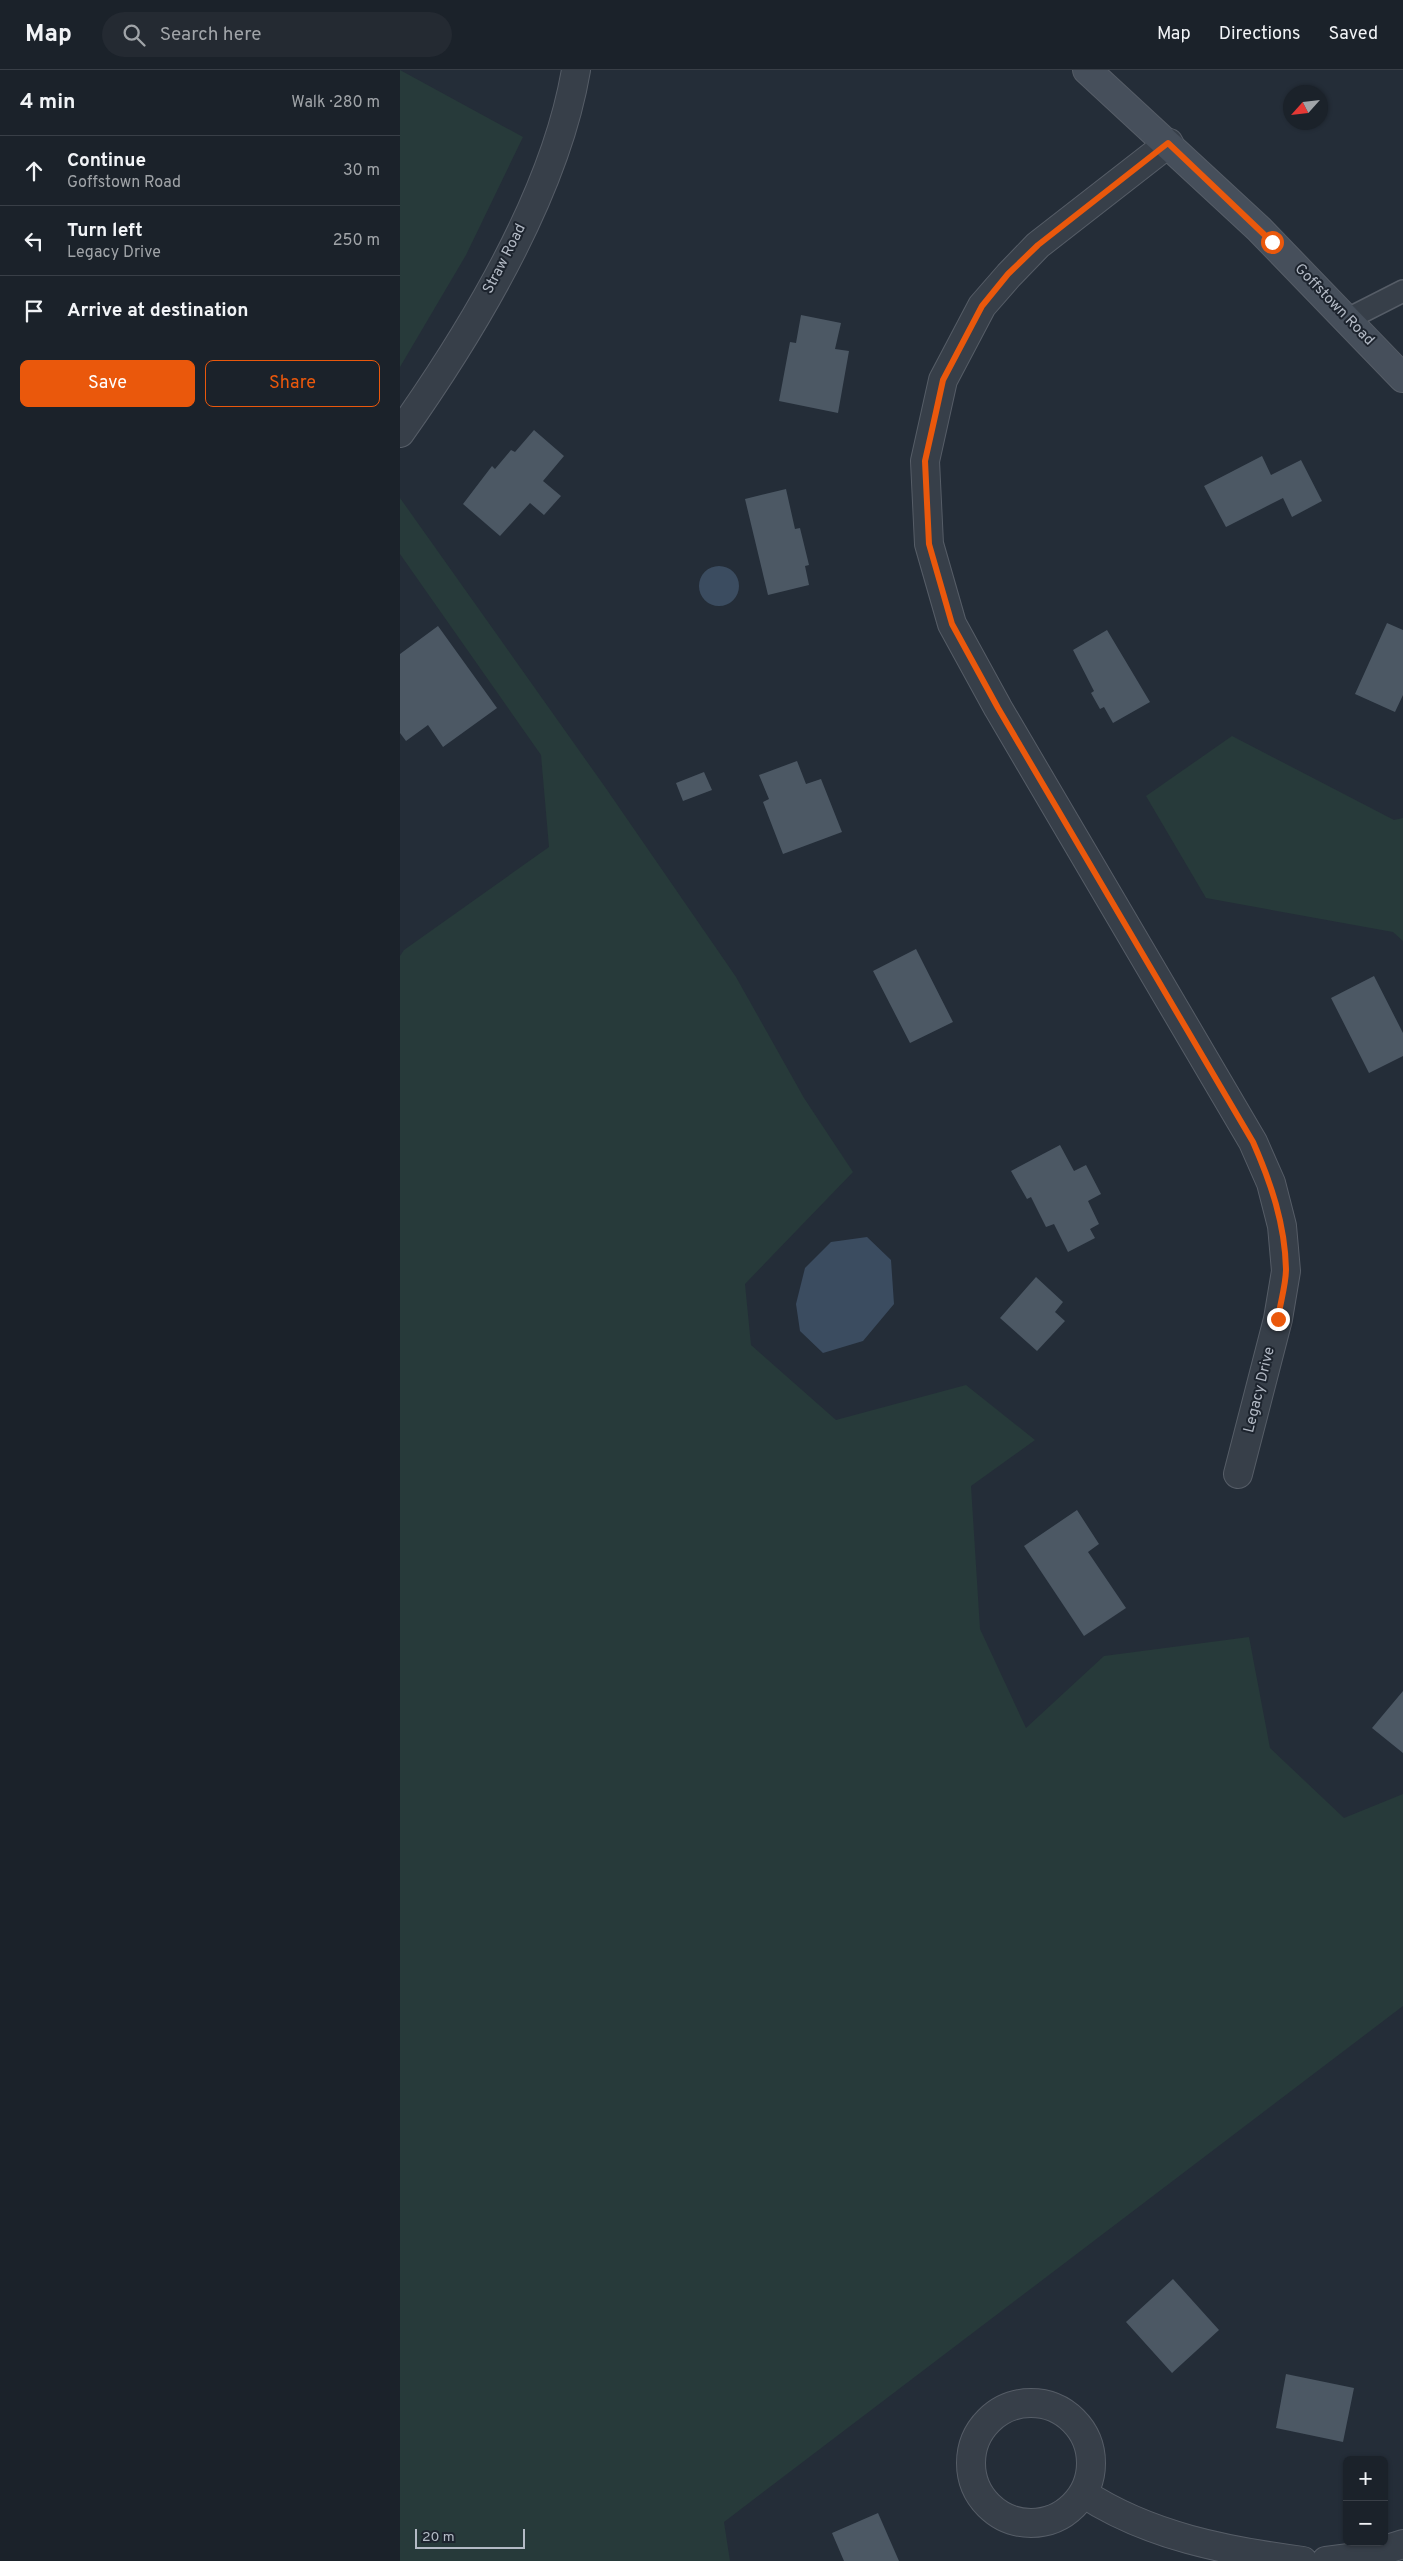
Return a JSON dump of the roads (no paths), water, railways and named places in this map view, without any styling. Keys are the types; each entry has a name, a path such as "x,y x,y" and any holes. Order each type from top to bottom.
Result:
{"main road":[{"name":"Goffstown Road","path":"1087,70 1259,229 1403,378"}],"street":[{"name":"Straw Road","path":"400,433 468,332 509,255 545,178 572,94 576,70"},
{"name":"Legacy Drive","path":"1168,143 1038,245 1008,274 982,306 943,380 925,461 928,535 952,624 998,708 1253,1142 1271,1183 1282,1226 1286,1271 1278,1319 1238,1474"},
{"path":"1018,2404 1043,2404 1066,2414 1083,2433 1091,2456 1091,2469 1083,2493 1065,2513 1040,2523 1026,2523 1001,2516 981,2497 971,2472 970,2459 978,2433 996,2414 1018,2404"},
{"path":"1083,2493 1128,2519 1175,2535 1244,2553 1303,2561"},
{"path":"1326,2561 1365,2556 1403,2544"}],"lane":[{"path":"1348,319 1403,291"}],"water":[{"path":"719,566 733,572 739,586 733,600 719,606 705,600 699,586 705,572"},
{"path":"867,1237 891,1260 894,1304 863,1341 823,1353 800,1331 796,1304 805,1268 831,1242"}]}
